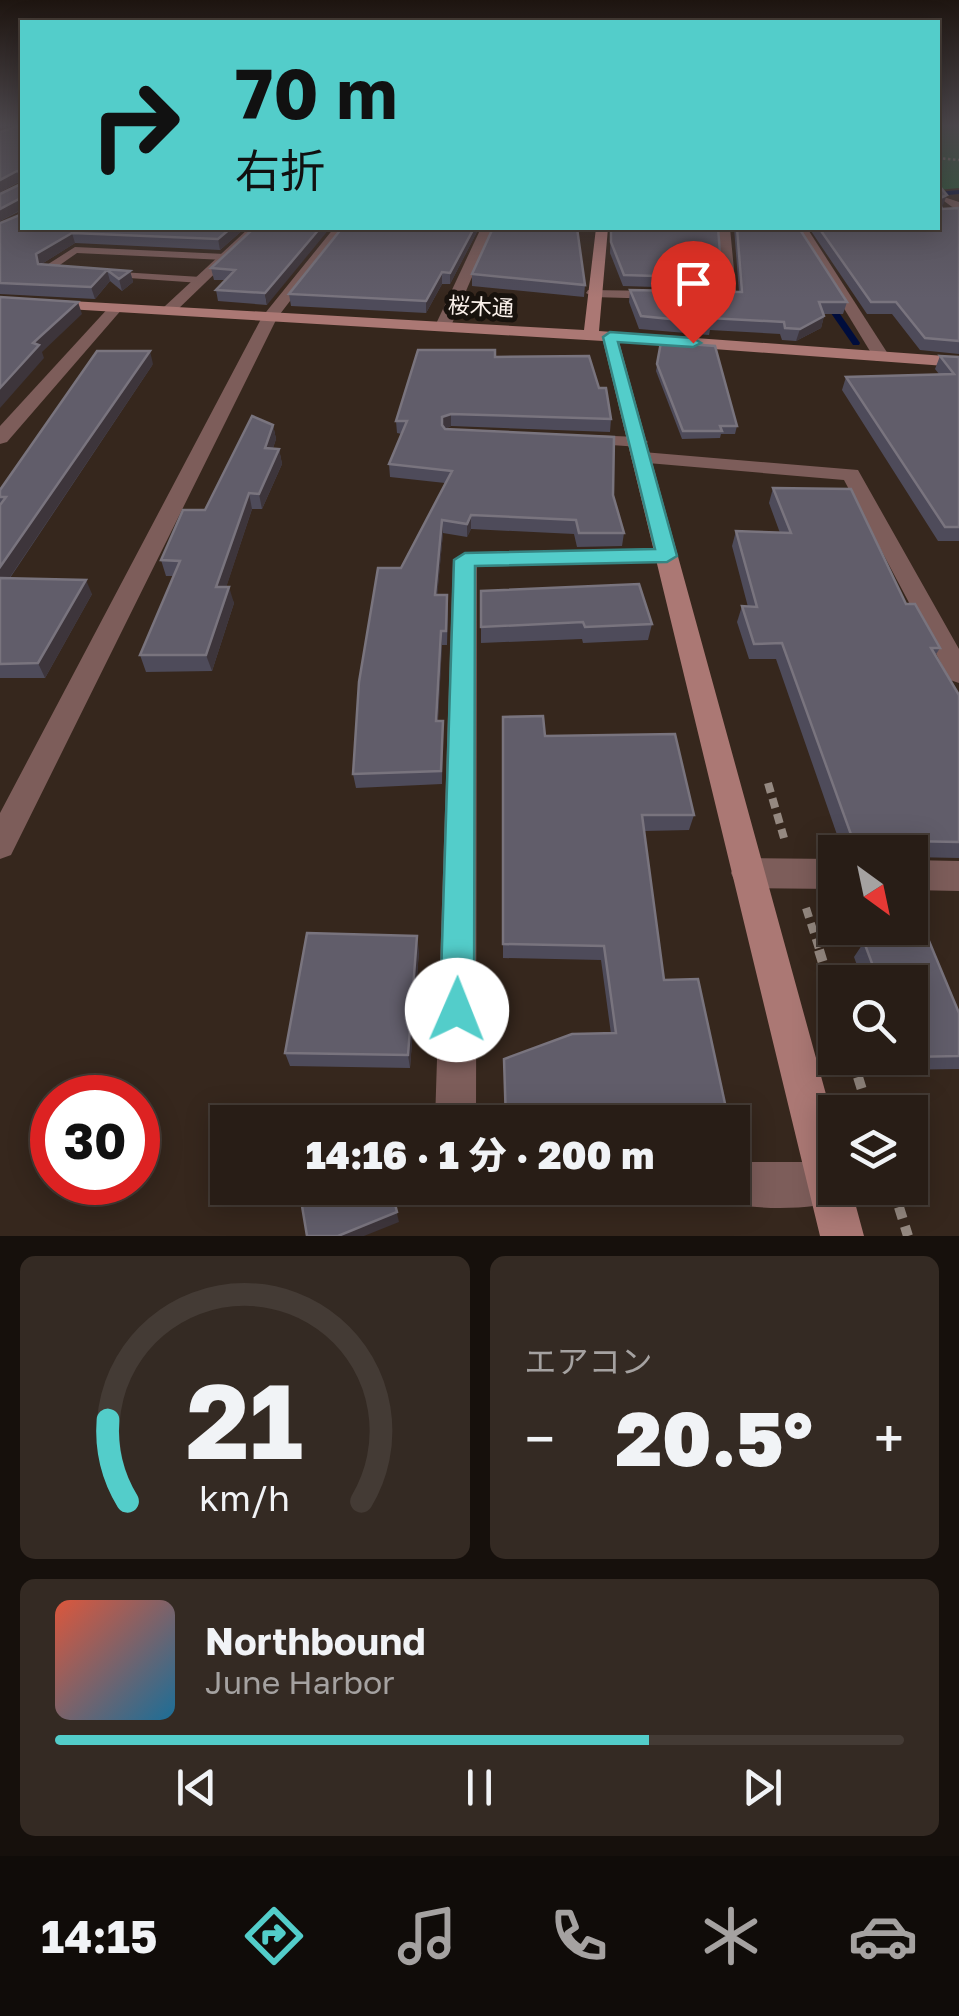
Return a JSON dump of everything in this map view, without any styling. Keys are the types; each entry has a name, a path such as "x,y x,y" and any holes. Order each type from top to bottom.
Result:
{"street":[{"path":"170,310 254,230"},
{"path":"0,845 270,317 338,230"},
{"path":"443,326 486,230"},
{"path":"602,230 593,293 600,336 642,450 818,1145"},
{"path":"693,296 732,298 725,230"},
{"path":"802,230 882,356"},
{"path":"593,293 673,296"},
{"name":"桜木通","path":"0,300 959,362"},
{"path":"0,438 116,308"},
{"path":"642,450 851,474 959,673"},
{"path":"455,1105 465,560 667,556"},
{"path":"748,872 818,874"},
{"path":"928,875 959,876"},
{"path":"750,1184 818,1184"},
{"path":"834,1205 842,1236"}],"lane":[{"path":"202,280 46,270 75,250 225,257"},
{"path":"565,439 642,450"}],"path":[{"path":"898,1205 908,1236"}],"green space":[{"path":"940,183 959,183 959,188 940,190"}],"building":[{"path":"20,184 20,215 19,199 0,209 0,194"},
{"path":"940,204 942,209 959,208 959,341 925,338 896,302 871,302 820,230 940,230"},
{"path":"20,215 20,230 229,230 218,239 72,233 36,254 38,264 130,271 119,279 107,270 91,287 0,283 0,223"},
{"path":"252,230 318,230 265,293 216,290 235,270 211,268"},
{"path":"340,230 473,230 450,273 442,272 426,301 289,294"},
{"path":"492,230 577,230 585,285 472,274"},
{"path":"611,230 718,230 722,278 624,275 611,242"},
{"path":"737,230 800,230 847,302 819,302 824,316 800,329 785,328 784,322 710,318 711,323 641,316 630,290 742,292"},
{"path":"0,297 78,302 33,343 39,345 0,388"},
{"path":"661,342 715,346 737,426 720,426 722,431 683,431 657,364"},
{"path":"418,350 495,350 495,357 589,356 599,388 606,388 611,419 451,414 442,417 442,425 445,429 614,437 613,495 624,533 579,533 576,520 471,515 467,524 442,520 435,595 447,595 436,721 443,721 441,771 353,774 359,682 378,568 401,568 452,471 389,464 407,421 396,421"},
{"path":"97,351 150,351 0,567 0,505 6,497 0,497 0,490"},
{"path":"940,356 959,357 959,527 945,527 846,377 954,374"},
{"path":"252,416 273,425 265,448 279,449 259,494 249,493 216,587 229,587 206,655 140,655 180,561 161,560 183,510 205,510"},
{"path":"773,488 851,489 906,604 915,604 940,648 931,648 959,695 959,842 928,841 928,835 851,835 782,643 754,644 742,606 757,607 736,531 791,533"},
{"path":"0,578 86,580 38,663 0,664"},
{"path":"639,584 652,624 585,627 583,622 481,627 481,591"},
{"path":"543,716 545,736 675,734 694,815 642,815 664,980 698,979 725,1105 505,1105 504,1059 572,1034 616,1033 604,946 503,944 503,717"},
{"path":"307,933 417,936 408,1055 285,1053"},
{"path":"928,941 959,1013 959,1056 928,1057 928,965 873,965 865,945 928,945"},
{"path":"302,1205 395,1205 397,1212 338,1236 307,1236"}],"waterway":[{"path":"940,194 959,192"},
{"path":"826,300 856,343"}],"route":[{"path":"457,1010 465,560 667,556 610,337 693,343"}]}
